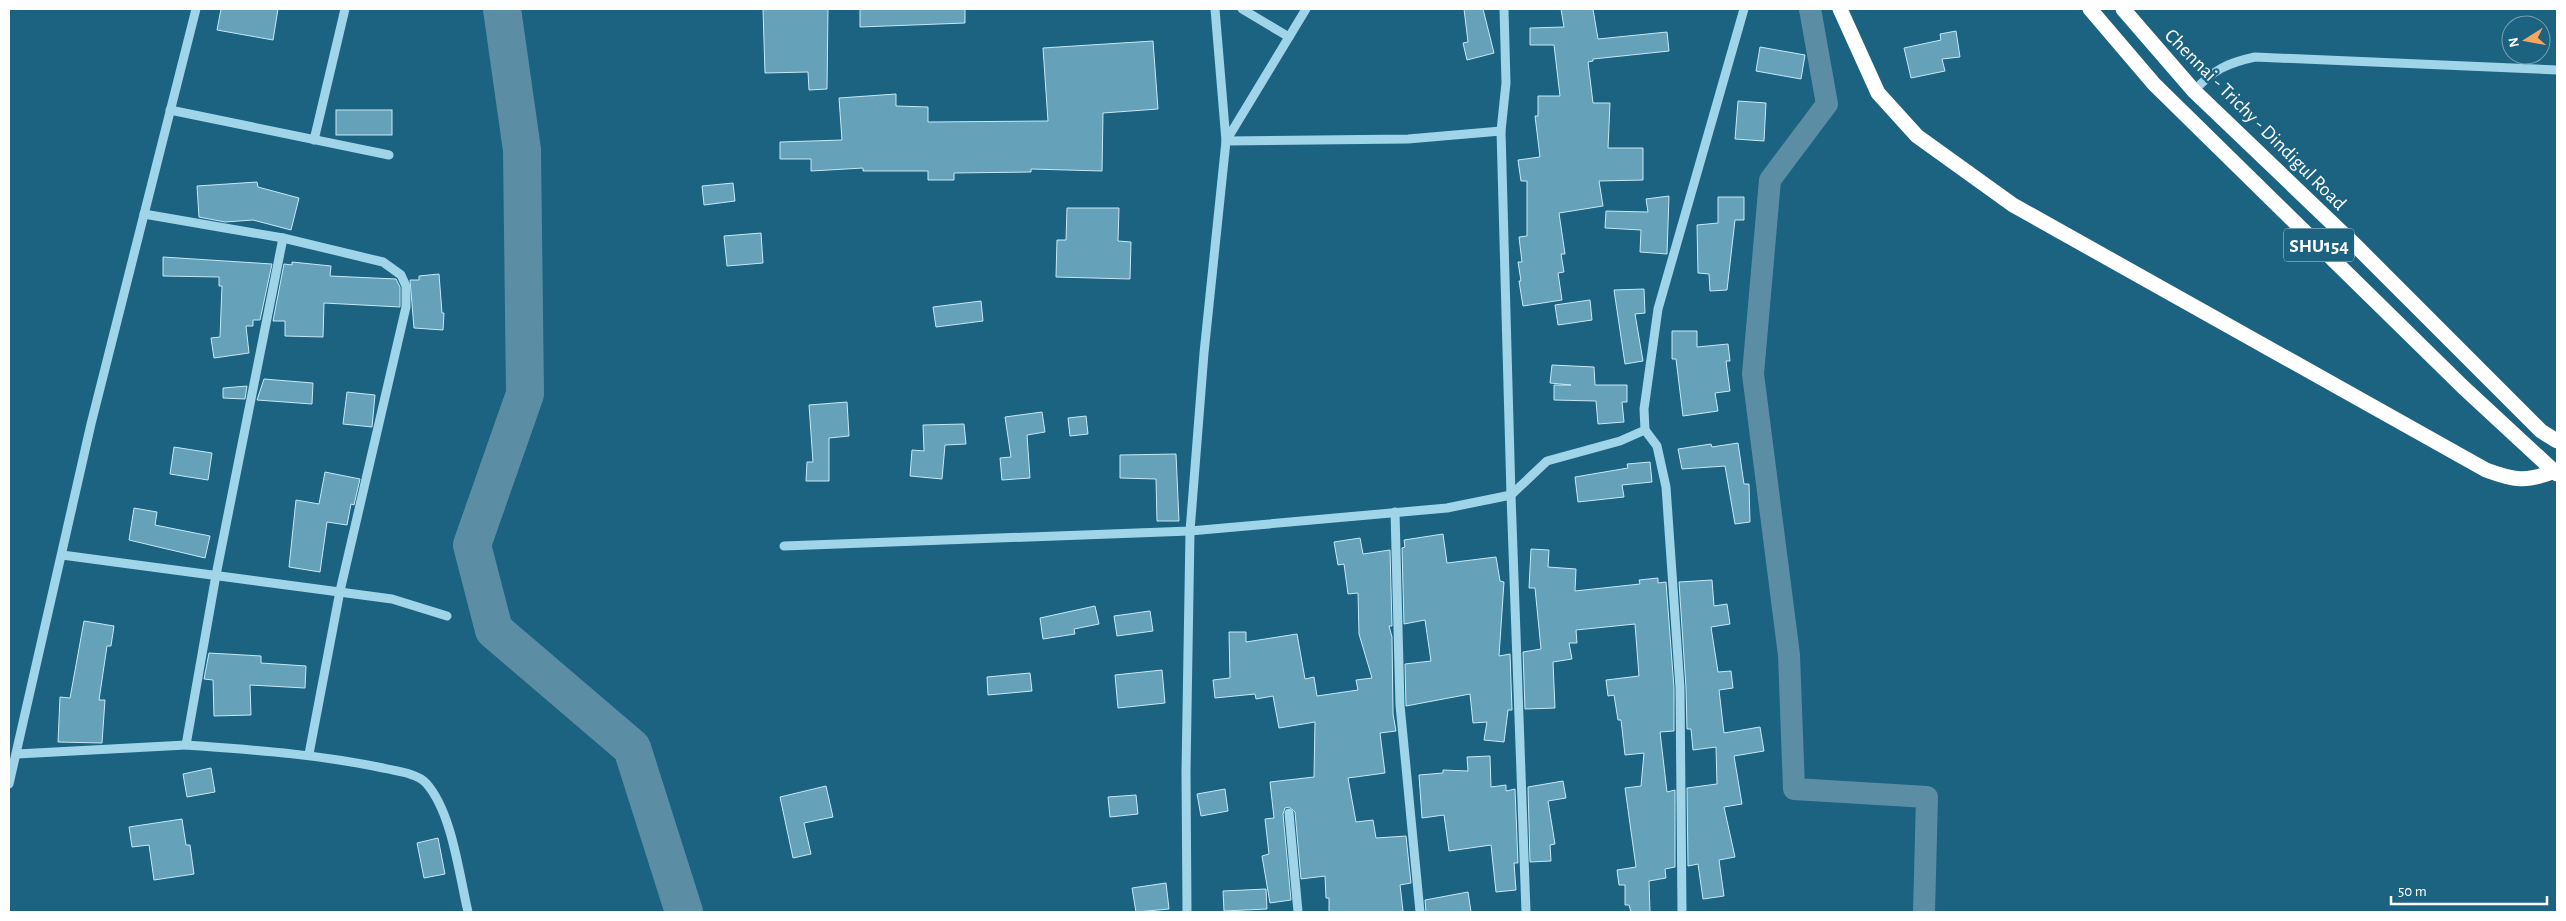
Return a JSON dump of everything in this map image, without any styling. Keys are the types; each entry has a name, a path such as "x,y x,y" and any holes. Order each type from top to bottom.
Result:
{"highway":[{"path":"1840,9 1878,93 1917,136 2013,205 2486,470 2521,480 2537,478 2555,472"},
{"name":"SHU154","path":"2090,9 2154,84 2464,387 2555,472"},
{"name":"Chennai - Trichy - Dindigul Road","path":"2123,9 2194,91 2356,246 2542,431 2557,441"}],"street":[{"path":"9,784 91,424 196,9"},
{"path":"314,140 345,9"},
{"path":"1187,912 1186,772 1190,531 1204,353 1226,141 1216,9"},
{"path":"1242,9 1289,37"},
{"path":"1226,141 1306,9"},
{"path":"1504,9 1506,83 1501,132 1510,495 1526,912"},
{"path":"1682,912 1680,688 1667,496 1657,446 1645,430 1644,409 1658,309 1744,9"},
{"path":"2194,91 2207,77 2229,63 2255,57 2557,70"},
{"path":"170,110 389,155"},
{"path":"1226,141 1408,139 1501,132"},
{"path":"144,214 283,238 383,262 401,275 406,286 406,307 340,591 309,754"},
{"path":"186,745 216,575 283,238"},
{"path":"784,546 1190,531 1446,508 1510,495 1547,461 1620,440 1645,430"},
{"path":"1395,512 1400,705 1420,912"},
{"path":"62,555 392,599 447,616"},
{"path":"17,754 186,745 309,754 405,773 424,780 433,793 446,822 468,912"},
{"path":"1289,813 1298,912"}],"building":[{"path":"221,9 278,9 273,40 217,30"},
{"path":"763,9 828,9 827,89 809,90 808,72 765,73"},
{"path":"860,9 965,9 965,23 860,27"},
{"path":"1464,9 1483,9 1494,53 1467,60 1463,43 1468,42"},
{"path":"1561,9 1593,9 1598,39 1667,32 1669,51 1593,59 1593,61 1588,62 1593,103 1610,103 1608,148 1643,148 1643,180 1599,181 1603,206 1559,213 1565,254 1561,254 1564,272 1558,273 1562,300 1523,306 1518,262 1522,262 1519,237 1527,236 1527,181 1521,181 1518,160 1540,157 1535,116 1538,116 1538,96 1560,96 1554,45 1530,45 1530,28 1564,27"},
{"path":"1956,31 1960,57 1942,59 1945,71 1911,78 1904,48 1941,40 1940,34"},
{"path":"1153,41 1158,109 1103,113 1102,171 1031,169 1031,172 954,173 954,180 928,180 928,171 863,171 863,168 811,171 811,159 780,159 780,142 842,140 839,98 896,94 896,106 928,107 928,122 1048,121 1043,48"},
{"path":"1760,47 1805,55 1801,79 1756,71"},
{"path":"1738,101 1766,103 1764,141 1735,139"},
{"path":"336,110 392,110 392,135 336,135"},
{"path":"257,182 258,187 299,198 291,230 253,220 225,222 199,217 197,186"},
{"path":"733,183 735,201 704,205 702,186"},
{"path":"1669,196 1667,254 1640,252 1641,230 1605,228 1606,211 1648,212 1646,199"},
{"path":"1718,197 1744,197 1744,220 1735,220 1727,290 1710,291 1709,274 1698,273 1697,225 1718,223"},
{"path":"1067,208 1119,208 1118,241 1131,242 1130,279 1056,277 1057,240 1066,240"},
{"path":"761,233 763,263 727,266 724,236"},
{"path":"163,257 272,264 260,320 253,320 253,326 246,326 249,353 214,358 211,338 220,337 222,286 219,286 219,277 163,276"},
{"path":"292,262 331,266 330,276 396,279 400,287 400,307 324,303 323,337 285,336 285,321 273,321 284,264 292,265"},
{"path":"439,274 442,313 444,313 443,330 414,328 410,280 419,280 419,276"},
{"path":"1644,289 1645,313 1635,314 1643,361 1625,364 1614,290"},
{"path":"1590,300 1592,320 1558,325 1555,305"},
{"path":"981,301 983,321 936,327 933,307"},
{"path":"1672,331 1697,331 1697,347 1728,344 1730,361 1726,361 1730,391 1715,393 1718,411 1683,416 1676,359 1672,359"},
{"path":"1552,365 1594,367 1595,385 1627,385 1627,402 1622,402 1624,422 1598,424 1596,401 1554,400 1554,385 1571,385 1550,383"},
{"path":"264,379 313,383 312,404 257,400"},
{"path":"247,386 245,399 223,398 223,388"},
{"path":"347,392 375,395 372,427 343,424"},
{"path":"847,402 849,436 829,438 829,481 806,481 807,462 813,462 809,405"},
{"path":"1042,412 1045,432 1027,435 1030,478 1002,480 1000,458 1011,457 1005,417"},
{"path":"1086,416 1088,434 1070,436 1068,418"},
{"path":"964,424 966,444 945,445 942,479 910,476 912,450 924,451 923,425"},
{"path":"1738,443 1744,484 1749,484 1750,522 1735,524 1725,466 1682,469 1678,449 1711,444 1712,447"},
{"path":"174,447 212,453 208,480 170,474"},
{"path":"1176,454 1179,521 1157,521 1156,479 1120,478 1120,455"},
{"path":"1650,462 1652,482 1622,485 1624,497 1578,502 1575,477 1628,468 1627,464"},
{"path":"325,472 360,479 354,505 351,504 347,525 327,522 320,572 289,567 296,500 319,504"},
{"path":"134,508 157,512 155,525 210,536 205,558 129,540"},
{"path":"1443,534 1447,563 1496,557 1500,581 1504,582 1499,656 1510,654 1512,710 1508,710 1504,742 1484,740 1487,722 1473,723 1470,694 1406,706 1405,664 1431,661 1425,620 1404,624 1402,548 1405,547 1404,540"},
{"path":"1360,538 1363,554 1390,550 1392,626 1389,626 1392,637 1393,714 1396,731 1380,733 1385,773 1348,778 1356,822 1373,820 1376,838 1406,836 1411,883 1400,885 1403,911 1329,912 1329,898 1326,898 1325,876 1301,879 1295,812 1289,807 1285,808 1283,814 1291,900 1270,903 1262,856 1269,854 1265,819 1274,818 1270,782 1314,777 1315,722 1279,728 1273,696 1256,699 1255,694 1215,698 1213,680 1230,678 1229,632 1246,632 1246,642 1297,634 1305,679 1314,677 1317,696 1358,690 1356,680 1372,678 1359,634 1358,593 1348,594 1344,564 1338,565 1334,542"},
{"path":"1531,549 1549,550 1548,567 1576,569 1575,591 1640,584 1639,580 1658,578 1658,583 1666,582 1674,688 1674,731 1660,732 1667,792 1675,790 1675,867 1665,869 1666,878 1649,881 1650,912 1631,912 1629,905 1625,905 1625,885 1619,885 1617,870 1636,867 1625,788 1641,786 1644,753 1625,755 1621,720 1618,720 1614,695 1608,696 1606,680 1639,676 1635,624 1576,630 1577,643 1569,643 1572,659 1553,662 1555,708 1525,709 1523,652 1541,649 1535,588 1529,588"},
{"path":"1712,580 1714,606 1727,604 1730,624 1711,627 1718,672 1731,671 1733,688 1719,690 1724,733 1760,727 1764,751 1734,756 1742,804 1724,807 1735,857 1719,860 1724,896 1703,899 1698,864 1688,866 1687,788 1717,784 1716,747 1693,750 1691,729 1687,729 1679,582"},
{"path":"1095,606 1099,624 1074,629 1075,634 1043,639 1040,618"},
{"path":"1150,611 1153,631 1117,636 1114,616"},
{"path":"84,621 114,626 111,646 107,646 99,700 105,700 102,743 58,742 60,697 70,698"},
{"path":"209,653 261,656 261,663 306,666 305,688 250,685 251,715 214,716 213,680 204,679"},
{"path":"1162,670 1165,703 1118,708 1115,675"},
{"path":"1030,673 1032,691 988,695 987,677"},
{"path":"1490,756 1491,787 1506,785 1506,791 1515,789 1518,863 1514,863 1516,890 1496,892 1491,845 1449,851 1444,815 1422,818 1419,775 1443,773 1443,770 1468,771 1467,757"},
{"path":"211,768 215,792 187,797 183,774"},
{"path":"1563,781 1566,798 1548,801 1555,844 1550,845 1551,861 1530,862 1528,787"},
{"path":"826,786 833,817 804,823 811,854 793,858 780,797"},
{"path":"1225,789 1228,811 1201,816 1197,794"},
{"path":"1136,795 1138,814 1110,817 1108,797"},
{"path":"182,819 186,845 190,845 194,874 154,880 149,845 132,847 129,827"},
{"path":"438,838 445,874 424,878 417,843"},
{"path":"1166,883 1169,909 1136,912 1132,888"},
{"path":"1266,889 1267,909 1224,911 1223,891"},
{"path":"1468,892 1471,912 1426,912 1425,900"}],"waterway":[{"path":"502,9 522,150 525,394 472,545 494,630 632,748 684,912"},
{"path":"1810,9 1827,104 1770,180 1753,374 1789,655 1794,789 1927,797 1924,912"}]}
